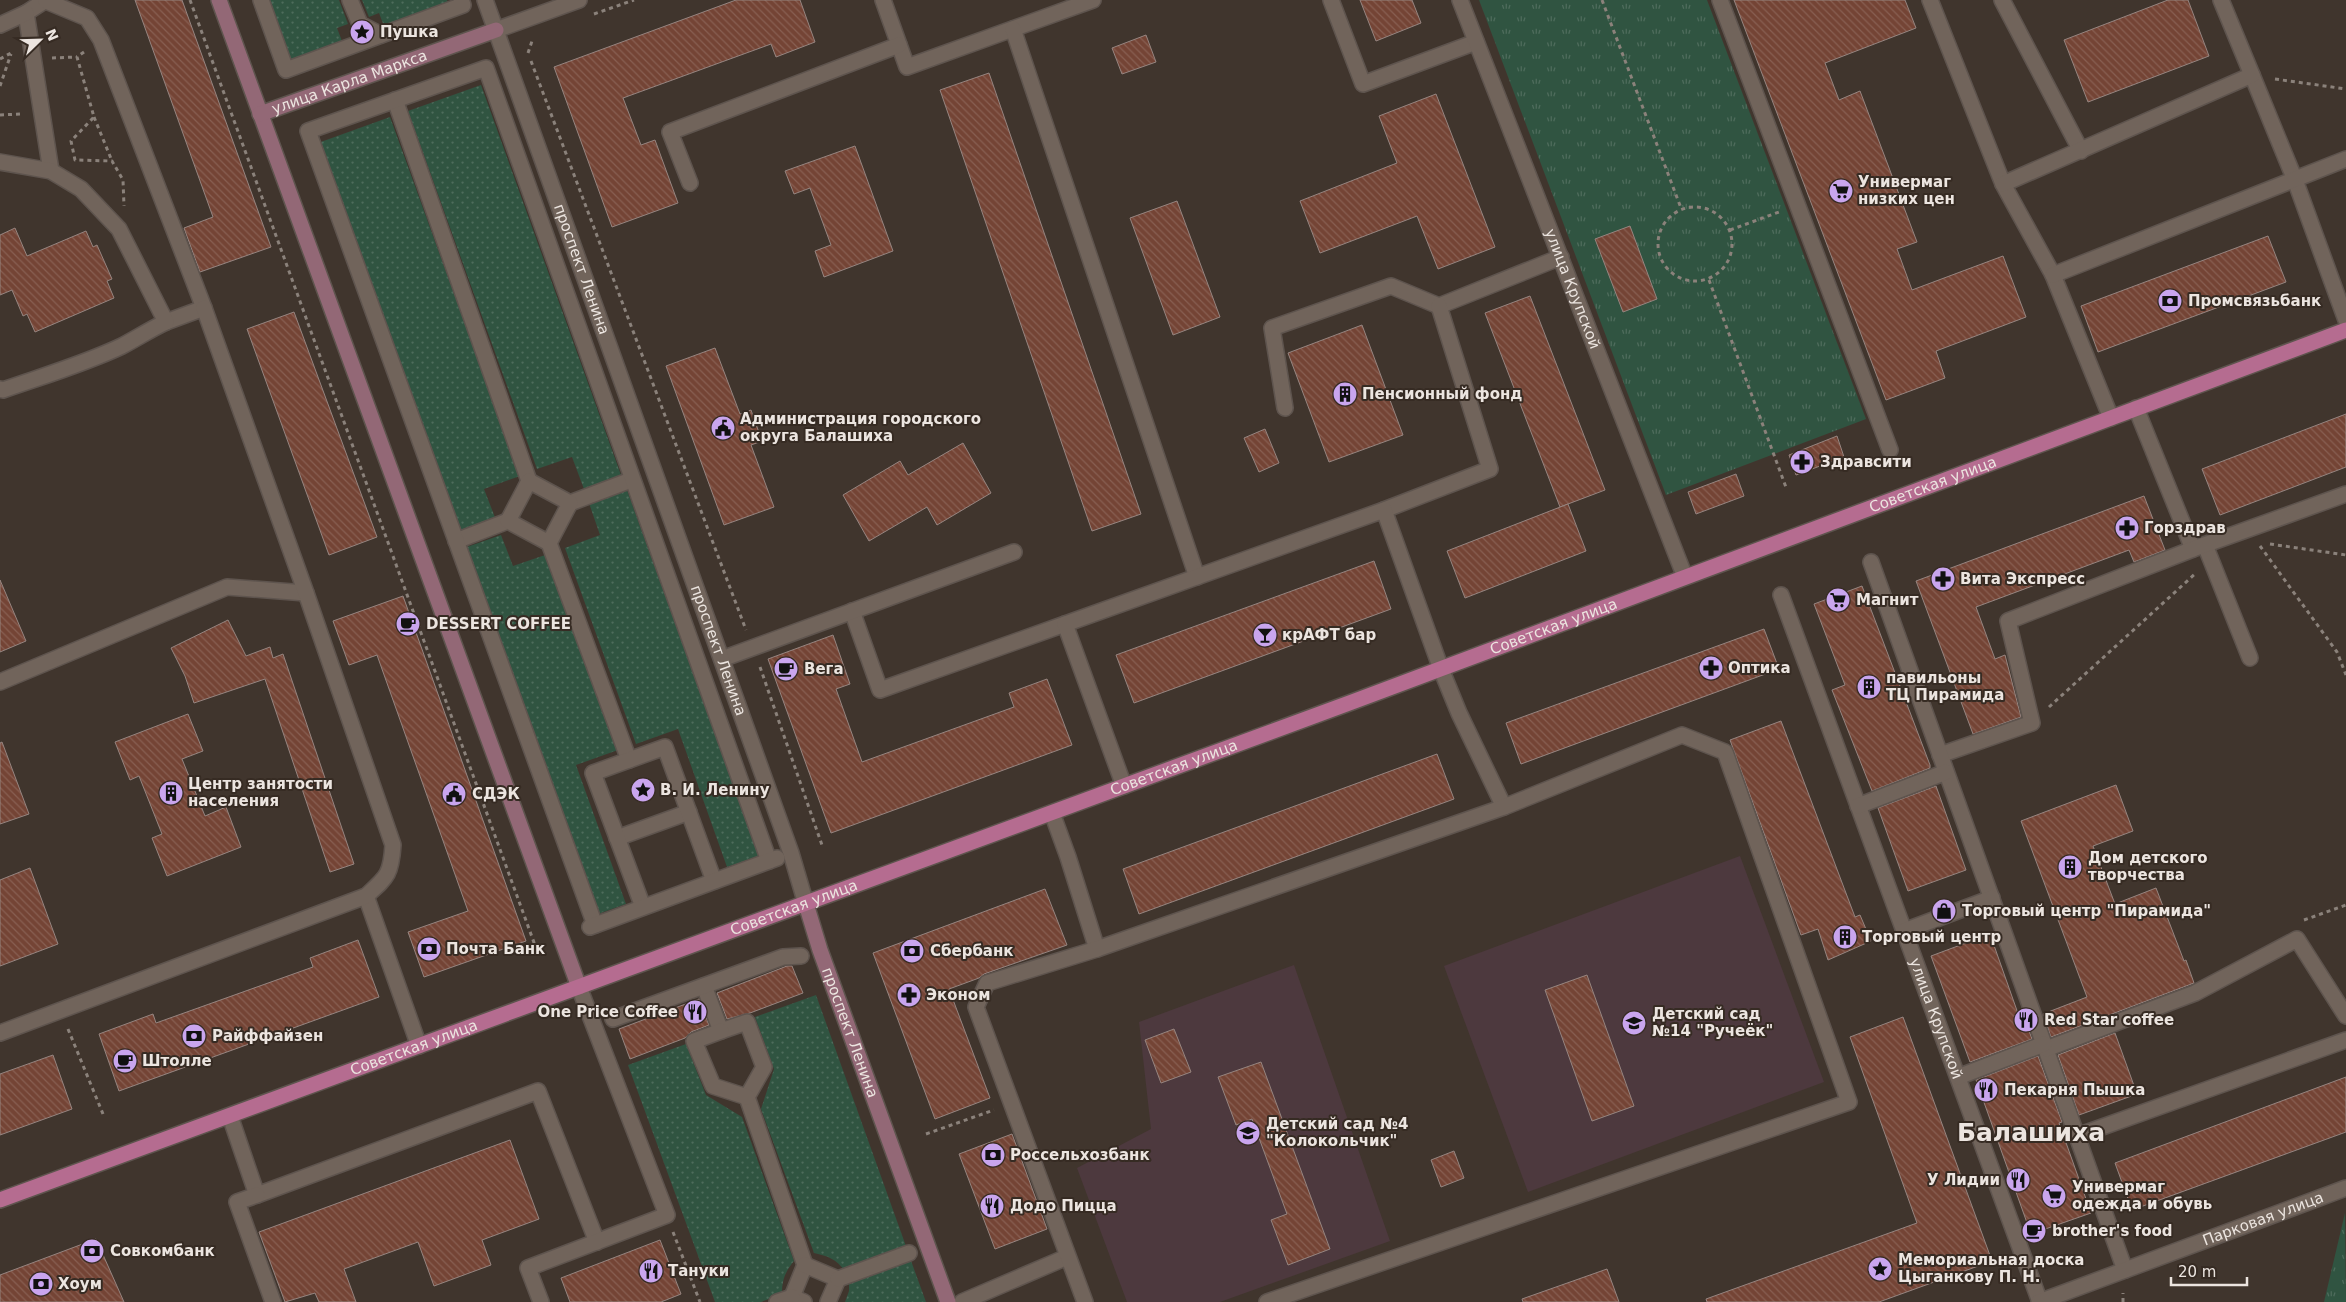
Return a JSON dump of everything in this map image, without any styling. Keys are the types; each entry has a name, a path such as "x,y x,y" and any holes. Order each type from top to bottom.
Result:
{"main road":[{"name":"Советская улица","path":"0,1200 1441,669 2346,330"}],"street":[{"path":"0,25 26,13 46,0 87,18 101,40 204,308 306,593 393,845 392,866 386,878 366,896 0,1033"},
{"path":"219,0 579,987 667,1215 528,1268 541,1302"},
{"path":"261,0 286,70 463,5 461,0"},
{"path":"350,0 360,24 381,35"},
{"name":"проспект Ленина","path":"485,0 791,853 820,950 948,1302"},
{"name":"улица Карла Маркса","path":"260,114 580,0"},
{"path":"883,0 907,67 1093,0"},
{"path":"1331,0 1363,84 1476,42"},
{"name":"улица Крупской","path":"1460,0 1685,577"},
{"path":"1720,0 1890,450"},
{"path":"1930,0 2003,184 2053,276 2111,418"},
{"path":"2002,0 2081,151"},
{"path":"2221,0 2295,180 2346,320"},
{"path":"26,13 51,171"},
{"path":"350,46 360,24"},
{"path":"1013,29 1197,577"},
{"path":"690,183 670,132 899,45"},
{"path":"486,68 766,866 714,881 596,928 308,131 395,100 486,68"},
{"path":"2003,184 2252,75"},
{"path":"395,100 529,481 570,503"},
{"path":"2053,276 2346,159"},
{"path":"0,162 51,171 82,189 119,228 166,322"},
{"path":"1285,408 1272,328 1391,286 1439,306 1561,257"},
{"path":"852,611 880,690 1384,510 1490,469 1439,306"},
{"path":"1,390 123,345 145,331 204,308"},
{"path":"2136,408 2199,547 2211,560 2250,658"},
{"path":"549,543 570,503 631,480"},
{"path":"456,542 508,522 529,481"},
{"path":"1940,755 2032,723 2008,621 2199,547 2346,494"},
{"path":"1384,510 1459,714 1504,807"},
{"path":"508,522 549,543 629,760"},
{"path":"722,659 1014,552"},
{"path":"1871,562 2125,1270"},
{"path":"0,682 227,587 306,593"},
{"name":"улица Крупской","path":"1781,595 2039,1302"},
{"path":"1065,624 1124,786"},
{"path":"1085,1302 976,1007 987,982 1096,949 1504,807 1682,735 1725,752 1849,1102 1267,1302"},
{"path":"643,908 593,773 665,747 714,881"},
{"path":"1858,806 1946,772"},
{"path":"617,838 688,812"},
{"path":"1052,813 1096,949"},
{"path":"366,896 419,1046"},
{"path":"1904,931 1992,898"},
{"path":"1958,1078 2194,993 2297,939 2346,1016"},
{"path":"613,1019 783,956 801,956"},
{"path":"704,986 721,1031"},
{"path":"747,1097 713,1086 694,1041 747,1022 764,1067 747,1097 805,1265 798,1299 777,1302"},
{"path":"2077,1136 2346,1040"},
{"path":"273,1302 236,1202 538,1091 597,1242"},
{"path":"230,1116 257,1195"},
{"name":"Парковая улица","path":"2039,1302 2346,1188"},
{"path":"805,1265 838,1279 909,1253"},
{"path":"962,1302 1067,1257"},
{"path":"828,1302 838,1279"}],"path":[{"path":"190,0 536,948"},
{"path":"589,16 634,0"},
{"path":"1602,0 1681,208"},
{"path":"535,36 527,50 752,648 823,848"},
{"path":"101,40 76,57 94,117 112,161 123,180 126,202 119,228"},
{"path":"0,59 12,53"},
{"path":"2252,75 2346,88"},
{"path":"94,117 71,141 75,160 112,161"},
{"path":"1730,230 1797,204"},
{"path":"1701,206 1719,214 1730,230 1732,250 1724,268 1709,280 1689,282 1671,274 1659,258 1657,238 1665,220 1681,208 1701,206"},
{"path":"1709,280 1787,490"},
{"path":"2346,555 2257,542 2337,652 2346,675"},
{"path":"2032,723 2211,560"},
{"path":"2297,939 2296,923 2346,905"},
{"path":"61,1010 103,1114"},
{"path":"926,1134 1011,1104"},
{"path":"667,1215 700,1302"}],"shaded area":[{"name":"Детский сад №14 \"Ручеёк\"","path":"1740,856 1824,1082 1528,1192 1444,966"},
{"name":"Детский сад №4 \"Колокольчик\"","path":"1294,965 1390,1241 1220,1302 1127,1302 1077,1168 1151,1129 1139,1022"}],"green space":[{"path":"268,0 339,0 348,24 337,28 342,41 290,60"},
{"path":"362,0 447,0 448,2 384,26 379,13 369,17"},
{"path":"1479,0 1707,0 1866,419 1666,495"},
{"path":"481,85 621,475 584,489 572,457 537,469 408,111"},
{"path":"390,117 520,476 484,489 496,520 458,534 318,143"},
{"path":"627,490 759,856 727,867 678,729 636,744 565,548 600,535 589,503"},
{"path":"501,535 513,566 548,554 618,750 576,765 626,904 595,915 464,548"},
{"path":"816,995 907,1249 845,1271 831,1259 814,1253 761,1109 774,1069 755,1017"},
{"path":"686,1044 706,1095 742,1117 794,1261 785,1276 782,1294 761,1302 715,1302 628,1065"},
{"path":"2345,1213 2346,1302 2324,1302"},
{"path":"910,1258 926,1302 845,1302 849,1291 849,1280"}],"building":[{"path":"135,0 182,0 271,247 200,272 184,228 213,217"},
{"path":"736,0 800,0 815,42 776,57 771,44 623,98 641,145 655,140 678,203 612,227 554,67"},
{"path":"1360,0 1412,0 1421,23 1376,41"},
{"path":"1734,0 1905,0 1916,28 1825,63 1839,100 1860,91 1917,242 1897,249 1912,290 2003,256 2026,317 1936,351 1945,378 1886,400"},
{"path":"2168,0 2188,0 2209,56 2088,102 2064,40"},
{"path":"1146,35 1156,62 1122,74 1112,48"},
{"path":"989,73 1141,514 1092,531 940,90"},
{"path":"1436,94 1495,247 1438,269 1417,216 1320,253 1300,201 1397,163 1379,116"},
{"path":"855,146 893,251 824,277 815,251 831,245 810,188 794,194 785,171"},
{"path":"1177,201 1220,317 1173,335 1130,218"},
{"path":"1630,226 1657,299 1623,312 1595,239"},
{"path":"15,228 27,256 86,231 93,247 97,245 112,279 107,281 114,298 35,332 27,314 23,316 12,290 0,295 0,235"},
{"path":"2268,236 2286,282 2098,352 2081,306"},
{"path":"1530,296 1605,490 1560,507 1485,313"},
{"path":"294,312 377,537 329,555 247,329"},
{"name":"Пенсионный фонд","path":"1362,325 1403,435 1329,462 1288,353"},
{"name":"Администрация городского округа Балашиха","path":"715,348 740,414 751,410 762,441 751,445 774,507 724,525 666,366"},
{"path":"2346,414 2346,467 2220,515 2202,469"},
{"path":"1265,429 1279,463 1259,472 1244,438"},
{"path":"1837,436 1844,457 1796,475 1789,455"},
{"path":"963,443 991,493 937,525 927,507 869,541 843,495 900,461 908,475"},
{"path":"1736,474 1744,496 1696,514 1688,492"},
{"path":"2144,496 2165,550 2134,562 2129,550 1976,607 1995,659 2005,655 2021,717 1973,734 1916,581"},
{"path":"1568,504 1586,551 1465,598 1447,551"},
{"path":"1374,561 1391,609 1134,703 1116,655"},
{"path":"0,580 26,641 0,652"},
{"name":"павильоны ТЦ Пирамида","path":"1862,586 1930,765 1930,768 1872,791 1832,690 1845,685 1814,604"},
{"path":"403,596 526,941 424,977 408,932 468,911 377,655 349,665 333,621"},
{"path":"228,620 246,656 270,647 273,658 283,654 354,864 330,872 265,679 194,703 185,676 171,648"},
{"path":"1764,629 1779,669 1521,764 1506,723"},
{"path":"833,635 850,684 836,689 862,762 1014,707 1009,693 1047,679 1072,745 831,833 768,659"},
{"name":"Центр занятости населения","path":"188,714 203,751 182,759 205,816 226,807 241,847 167,876 152,838 162,834 139,776 130,780 115,742"},
{"path":"1781,721 1855,917 1860,915 1871,941 1828,960 1818,929 1801,935 1730,740"},
{"path":"2,742 29,814 0,824 0,743"},
{"path":"1437,754 1454,799 1139,914 1123,869"},
{"name":"Дом детского творчества","path":"2116,785 2133,831 2093,846 2115,904 2156,888 2194,983 2051,1037 2043,1014 2087,997 2021,821"},
{"path":"1936,786 1966,870 1908,891 1878,808"},
{"path":"30,868 58,944 0,966 0,880"},
{"path":"1045,889 1067,945 984,974 979,978 949,989 990,1098 935,1119 873,953"},
{"path":"1990,934 2021,1022 2025,1020 2032,1039 1970,1062 1931,956"},
{"path":"358,940 379,997 119,1091 99,1034 153,1014 156,1023 313,967 310,958"},
{"path":"787,966 792,966 803,993 750,1013 727,1019 717,993"},
{"path":"1587,975 1634,1106 1592,1121 1545,990"},
{"path":"699,999 709,1025 691,1032 685,1038 630,1059 619,1029"},
{"path":"1903,1017 1992,1261 1879,1302 1707,1302 1706,1299 1917,1223 1850,1037"},
{"path":"1174,1029 1191,1072 1161,1083 1145,1040"},
{"path":"2115,1033 2137,1094 2079,1115 2058,1055"},
{"path":"53,1055 72,1109 0,1135 0,1074"},
{"path":"2038,1056 2062,1122 2059,1123 2091,1213 2031,1234 1976,1080"},
{"path":"1261,1062 1330,1249 1288,1265 1271,1220 1287,1214 1252,1119 1236,1125 1218,1077"},
{"path":"2346,1077 2346,1132 2132,1210 2115,1163"},
{"path":"1012,1134 1047,1229 995,1249 959,1154"},
{"path":"510,1140 539,1219 482,1240 491,1265 434,1286 418,1242 344,1269 356,1302 319,1302 315,1293 285,1302 259,1232"},
{"path":"1454,1151 1464,1178 1441,1187 1431,1160"},
{"path":"96,1239 124,1302 0,1302 0,1275"},
{"path":"660,1240 681,1294 661,1302 570,1302 561,1278"},
{"path":"1607,1269 1619,1302 1523,1302 1522,1299"}],"place":[{"name":"Пушка","path":"362,32"},
{"name":"Универмаг низких цен","path":"1841,191"},
{"name":"Промсвязьбанк","path":"2170,301"},
{"name":"Пенсионный фонд","path":"1345,394"},
{"name":"Администрация городского округа Балашиха","path":"723,428"},
{"name":"Здравсити","path":"1802,462"},
{"name":"Горздрав","path":"2127,528"},
{"name":"Вита Экспресс","path":"1943,579"},
{"name":"Магнит","path":"1838,600"},
{"name":"DESSERT COFFEE","path":"408,624"},
{"name":"крАФТ бар","path":"1265,635"},
{"name":"Оптика","path":"1711,668"},
{"name":"Вега","path":"786,669"},
{"name":"павильоны ТЦ Пирамида","path":"1869,687"},
{"name":"В. И. Ленину","path":"643,790"},
{"name":"Центр занятости населения","path":"171,793"},
{"name":"СДЭК","path":"454,794"},
{"name":"Дом детского творчества","path":"2070,867"},
{"name":"Торговый центр \"Пирамида\"","path":"1944,911"},
{"name":"Торговый центр","path":"1845,937"},
{"name":"Почта Банк","path":"429,949"},
{"name":"Сбербанк","path":"912,951"},
{"name":"Эконом","path":"909,995"},
{"name":"One Price Coffee","path":"695,1012"},
{"name":"Red Star coffee","path":"2026,1020"},
{"name":"Детский сад №14 \"Ручеёк\"","path":"1634,1023"},
{"name":"Райффайзен","path":"194,1036"},
{"name":"Штолле","path":"125,1061"},
{"name":"Пекарня Пышка","path":"1986,1090"},
{"name":"Детский сад №4 \"Колокольчик\"","path":"1248,1133"},
{"name":"Россельхозбанк","path":"993,1155"},
{"name":"У Лидии","path":"2018,1180"},
{"name":"Универмаг одежда и обувь","path":"2054,1196"},
{"name":"Додо Пицца","path":"992,1206"},
{"name":"brother's food","path":"2034,1231"},
{"name":"Совкомбанк","path":"92,1251"},
{"name":"Мемориальная доска Цыганкову П. Н.","path":"1880,1269"},
{"name":"Тануки","path":"651,1271"},
{"name":"Хоум","path":"41,1284"}],"district":[{"name":"Балашиха","path":"2031,1132"}]}
